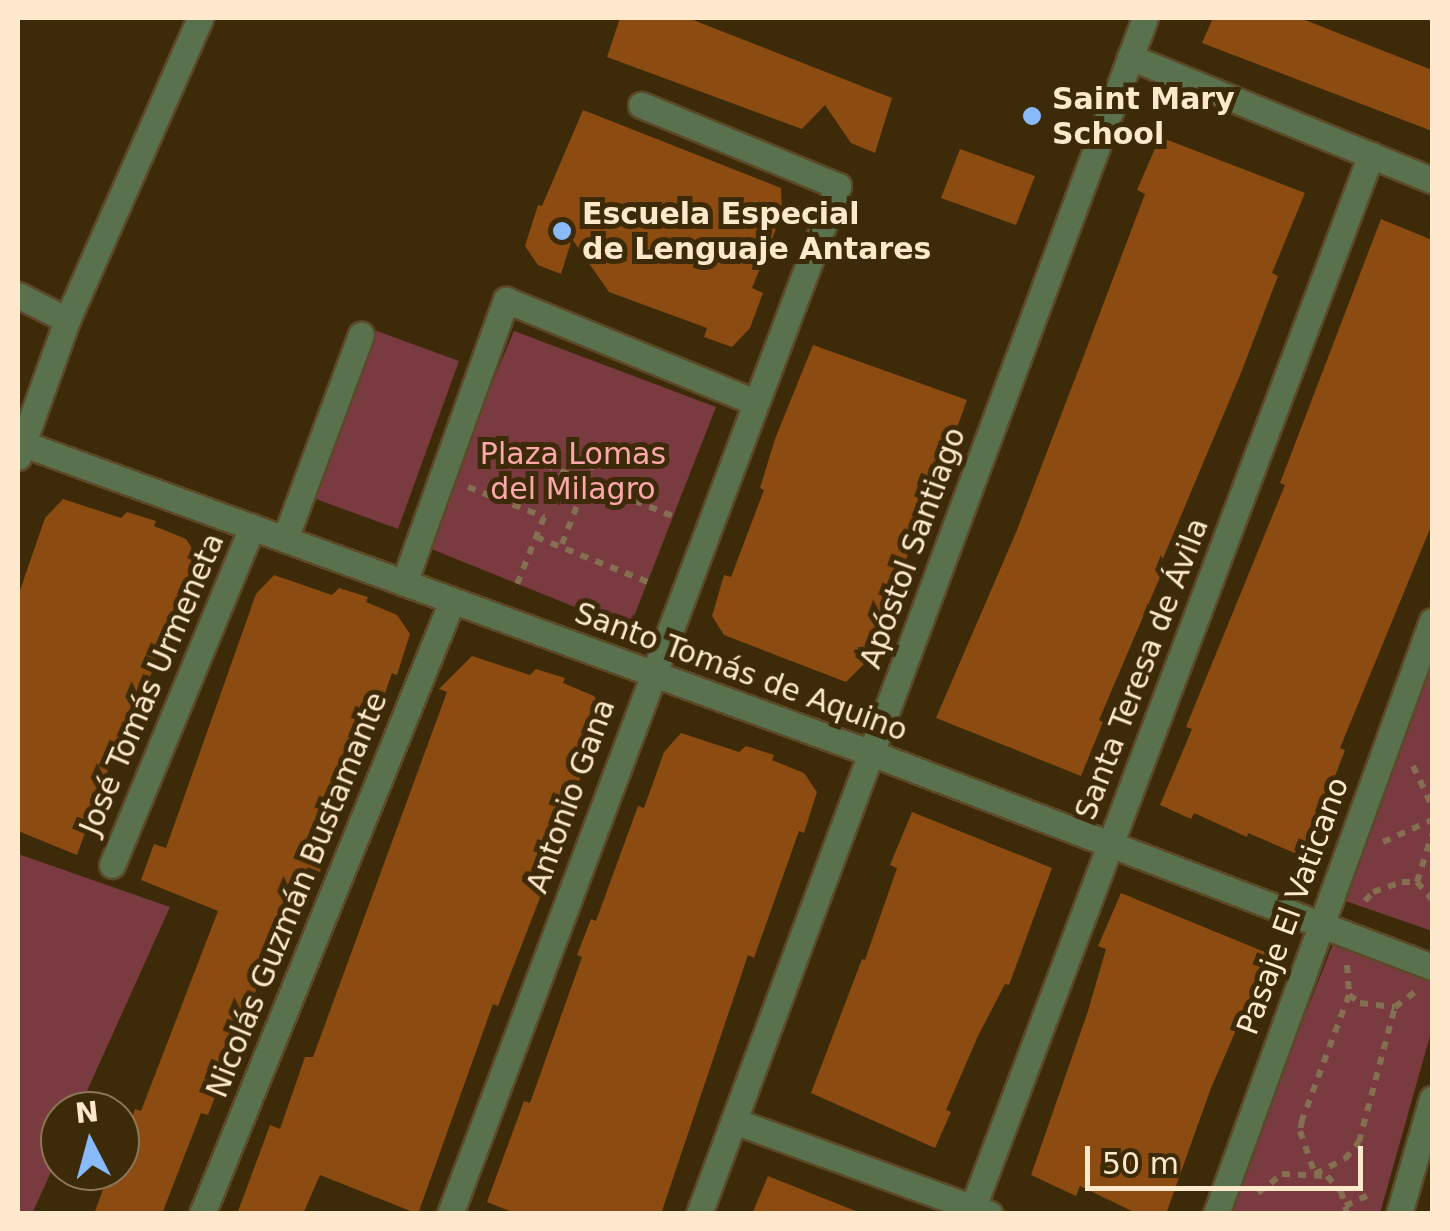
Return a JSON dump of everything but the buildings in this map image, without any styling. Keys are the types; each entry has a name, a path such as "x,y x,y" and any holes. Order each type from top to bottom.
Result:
{"street":[{"path":"21,450 68,320 200,18"},
{"name":"Apóstol Santiago","path":"699,1214 1145,18"},
{"path":"1130,56 1432,180"},
{"name":"Antonio Gana","path":"450,1214 838,186 641,105"},
{"name":"Santa Teresa de Ávila","path":"982,1210 1110,845 1371,155"},
{"path":"18,294 68,320"},
{"path":"404,583 506,300 756,402"},
{"path":"284,539 361,335"},
{"name":"Santo Tomás de Aquino","path":"21,450 284,539 871,754 1320,926 1427,975"},
{"name":"José Tomás Urmeneta","path":"112,865 252,528"},
{"name":"Nicolás Guzmán Bustamante","path":"202,1214 452,601"},
{"name":"Pasaje El Vaticano","path":"1216,1214 1432,621"},
{"path":"1399,1214 1432,1099"},
{"path":"734,1121 982,1210"}],"path":[{"path":"470,435 673,516"},
{"path":"562,544 594,462"},
{"path":"451,480 544,516 518,584"},
{"path":"536,536 648,582"},
{"path":"1409,760 1432,806"},
{"path":"1382,842 1432,820"},
{"path":"1416,882 1432,834"},
{"path":"1416,882 1432,899"},
{"path":"1360,906 1386,886 1416,882"},
{"path":"1316,1174 1300,1132 1349,995 1346,949"},
{"path":"1349,995 1377,1008 1395,1007 1414,996 1427,975"},
{"path":"1316,1174 1345,1160 1359,1142 1395,1007"},
{"path":"1255,1204 1267,1182 1282,1174 1328,1176 1341,1192 1346,1210 1388,1186"}],"green space":[{"path":"366,327 459,361 398,529 305,495"},
{"name":"Plaza Lomas del Milagro","path":"514,331 716,407 629,629 424,546"},
{"path":"1432,666 1432,931 1340,899"},
{"path":"18,854 170,907 87,1091 40,1091 42,1191 32,1214 18,1213"},
{"path":"1333,944 1432,977 1432,1029 1380,1213 1227,1214"}],"place":[{"name":"Saint Mary School","path":"1032,116"},
{"name":"Escuela Especial de Lenguaje Antares","path":"562,231"}]}
